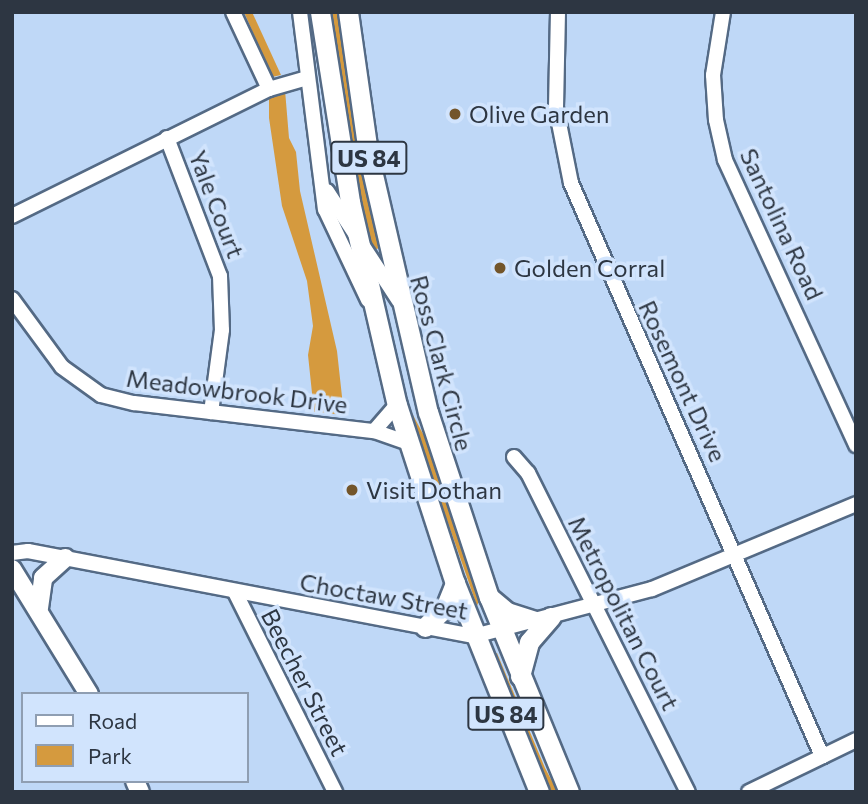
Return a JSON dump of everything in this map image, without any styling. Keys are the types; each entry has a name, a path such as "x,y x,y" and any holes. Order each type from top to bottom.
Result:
{"highway":[{"name":"US 84","path":"320,12 358,243 397,405 455,583 533,787"},
{"name":"Ross Clark Circle","path":"348,12 368,153 399,301 438,446 501,629 569,792"},
{"path":"425,628 445,608 455,583"},
{"path":"489,597 507,612 542,619 530,642 520,676"}],"main road":[{"path":"39,608 43,578 65,558"},
{"path":"12,569 39,608 88,692"}],"street":[{"path":"233,12 269,89"},
{"path":"299,12 305,79 330,228 374,313"},
{"name":"Rosemont Drive","path":"558,12 556,108 571,183 822,756"},
{"name":"Santolina Road","path":"723,12 713,75 716,120 725,160 856,445"},
{"path":"12,216 269,89 305,79"},
{"name":"Yale Court","path":"167,138 220,276 222,330 211,412"},
{"path":"323,183 358,243 399,301"},
{"name":"Meadowbrook Drive","path":"12,299 62,367 89,389 134,403 374,431 409,443"},
{"name":"Meadowbrook Drive","path":"374,431 397,405"},
{"name":"Metropolitan Court","path":"514,457 528,473 688,792"},
{"name":"Choctaw Street","path":"12,553 28,551 474,636 595,606 736,556 856,504"},
{"name":"Beecher Street","path":"235,592 335,792"},
{"path":"749,792 856,740"}],"green space":[{"path":"244,12 252,12 281,75 272,77"},
{"path":"328,12 340,12 379,248 374,250 365,236"},
{"path":"285,90 289,138 296,152 300,191 337,351 344,415 314,412 308,355 313,326 307,281 282,206 269,118 269,97"},
{"path":"405,400 430,447 480,598 477,606"},
{"path":"497,653 545,768 558,792 551,792 540,773 492,655"}],"place":[{"name":"Olive Garden","path":"455,114"},
{"name":"Golden Corral","path":"500,268"},
{"name":"Visit Dothan","path":"352,490"}]}
